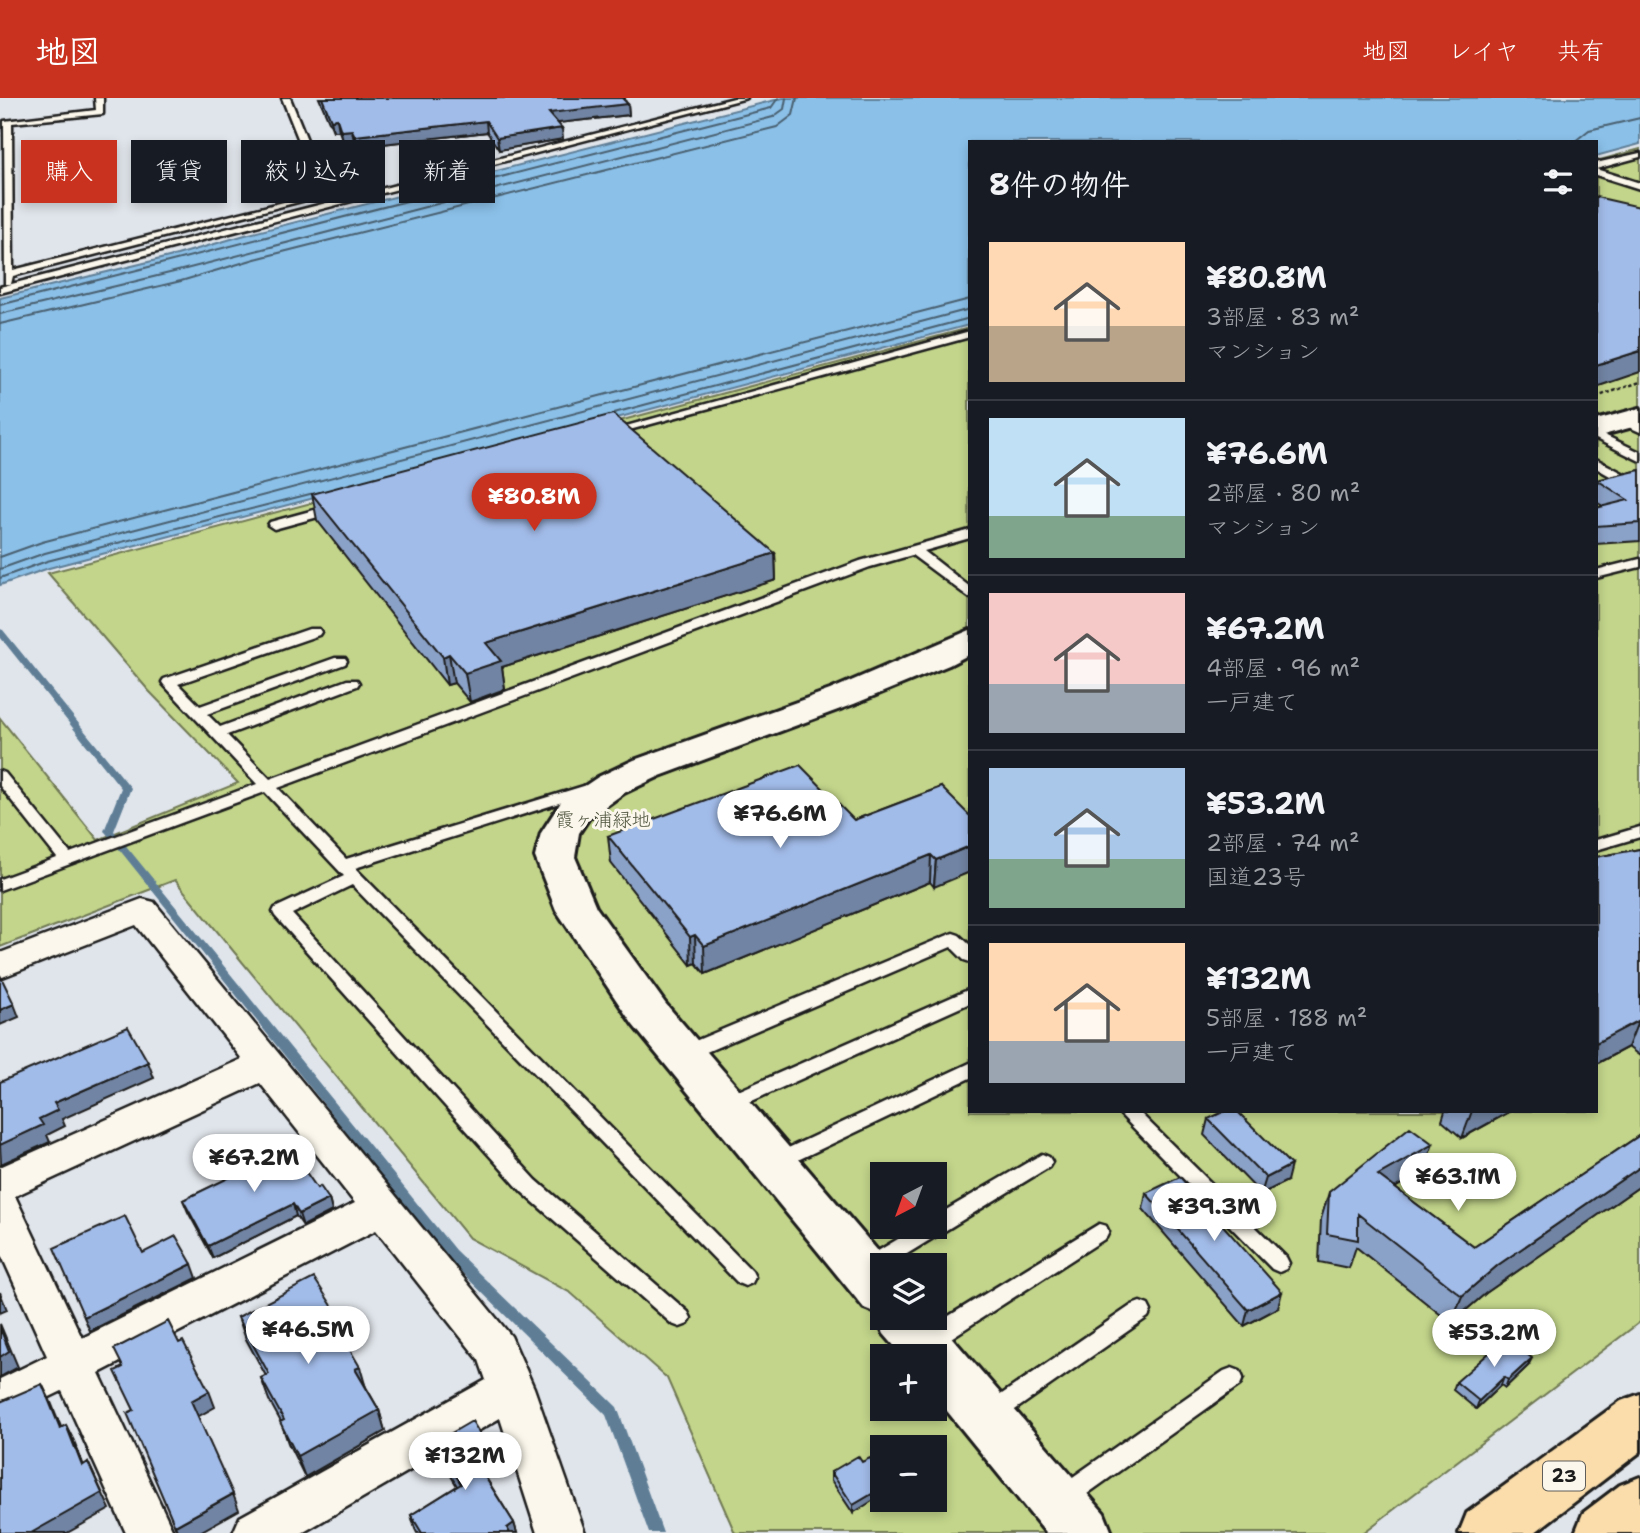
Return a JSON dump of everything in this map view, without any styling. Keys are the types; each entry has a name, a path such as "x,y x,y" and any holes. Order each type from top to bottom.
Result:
{"highway":[{"name":"23","path":"1488,1533 1640,1419"},
{"path":"1604,1533 1640,1504"}],"street":[{"path":"1598,431 1634,422"},
{"path":"870,1277 649,1013 577,910 555,857 560,833 575,810 611,785 842,697 937,658 968,641"},
{"path":"0,966 142,910 496,1349 561,1533"},
{"path":"0,1185 266,1064"},
{"path":"0,1207 150,1533"},
{"path":"0,1401 384,1207"},
{"path":"913,1330 1070,1517"},
{"path":"257,1533 512,1388"}],"lane":[{"path":"99,98 100,112 8,121 8,274 4,289 743,98"},
{"path":"8,274 325,194 286,98"},
{"path":"1598,168 1640,155"},
{"path":"1598,170 1640,186"},
{"path":"594,437 968,335"},
{"path":"1598,432 1640,457"},
{"path":"1598,464 1630,482"},
{"path":"274,525 354,503"},
{"path":"0,885 865,564 968,535"},
{"path":"914,550 968,592"},
{"path":"1598,574 1640,563"},
{"path":"314,632 169,682 218,733 259,789 349,872 745,1277"},
{"path":"198,712 340,661"},
{"path":"218,733 352,683"},
{"path":"0,776 66,859"},
{"path":"631,776 349,872 281,912 529,1186 680,1318"},
{"path":"1598,844 1640,832"},
{"path":"683,1054 953,939 968,954"},
{"path":"725,1105 968,996"},
{"path":"774,1163 968,1071"},
{"path":"1128,1113 1279,1263"},
{"path":"913,1253 1042,1162"},
{"path":"947,1312 1099,1232"},
{"path":"986,1418 1140,1311"},
{"path":"1070,1517 1232,1378"}],"path":[{"path":"1598,396 1640,382"}],"green space":[{"name":"霞ヶ浦緑地","path":"1640,149 1640,1322 1363,1533 735,1533 667,1378 571,1293 469,1238 175,880 0,947 0,718 98,840 238,783 149,691 48,573 968,328 968,1113 1598,1113 1598,160"}],"water":[{"path":"783,98 1640,98 1640,144 1598,155 1598,140 968,140 968,325 49,568 0,585 0,298 177,255 371,203 385,203 385,199 399,196 399,203 495,203 495,171"}],"building":[{"path":"322,98 622,98 628,104 549,113 562,128 497,138 486,121 355,136 352,130 341,131 337,119 331,120"},
{"path":"1598,197 1640,207 1640,351 1598,364"},
{"path":"613,414 775,553 486,643 501,661 465,673 449,654 443,657 312,494"},
{"path":"1640,470 1640,523 1598,526 1598,508 1628,500 1598,480"},
{"path":"800,765 854,820 941,787 968,814 968,847 936,860 931,855 704,946 695,935 690,937 608,836"},
{"path":"1640,849 1640,1020 1598,1042 1598,857"},
{"path":"0,975 14,1004 0,1010"},
{"path":"128,1027 148,1062 54,1103 58,1110 39,1119 43,1125 0,1145 0,1082"},
{"path":"1221,1113 1239,1113 1291,1165 1266,1178 1208,1119"},
{"path":"1410,1127 1433,1144 1378,1175 1474,1247 1640,1135 1640,1167 1498,1265 1462,1296 1358,1214 1358,1240 1327,1234 1329,1192"},
{"path":"283,1139 317,1188 320,1186 329,1199 299,1214 293,1204 208,1246 183,1200 257,1164 251,1155"},
{"path":"1180,1177 1282,1292 1248,1310 1146,1193"},
{"path":"125,1216 143,1253 176,1236 192,1264 84,1317 54,1248"},
{"path":"314,1278 338,1315 332,1319 360,1367 355,1369 379,1410 297,1456 280,1422 284,1420 261,1378 269,1374 238,1317"},
{"path":"168,1321 179,1343 183,1341 209,1391 191,1401 233,1494 175,1526 127,1413 134,1410 115,1371 123,1367 114,1349"},
{"path":"0,1328 9,1351 0,1357"},
{"path":"1506,1338 1532,1358 1508,1380 1504,1377 1479,1401 1456,1382"},
{"path":"42,1384 60,1428 66,1425 82,1466 88,1462 102,1493 31,1533 0,1533 0,1402"},
{"path":"472,1421 488,1447 472,1456 514,1523 507,1528 510,1533 422,1533 411,1515 461,1484 436,1442"},
{"path":"858,1456 862,1462 870,1458 870,1495 853,1505 831,1472"}],"waterway":[{"path":"0,632 126,788 109,831 451,1254 612,1411 656,1533"}]}
